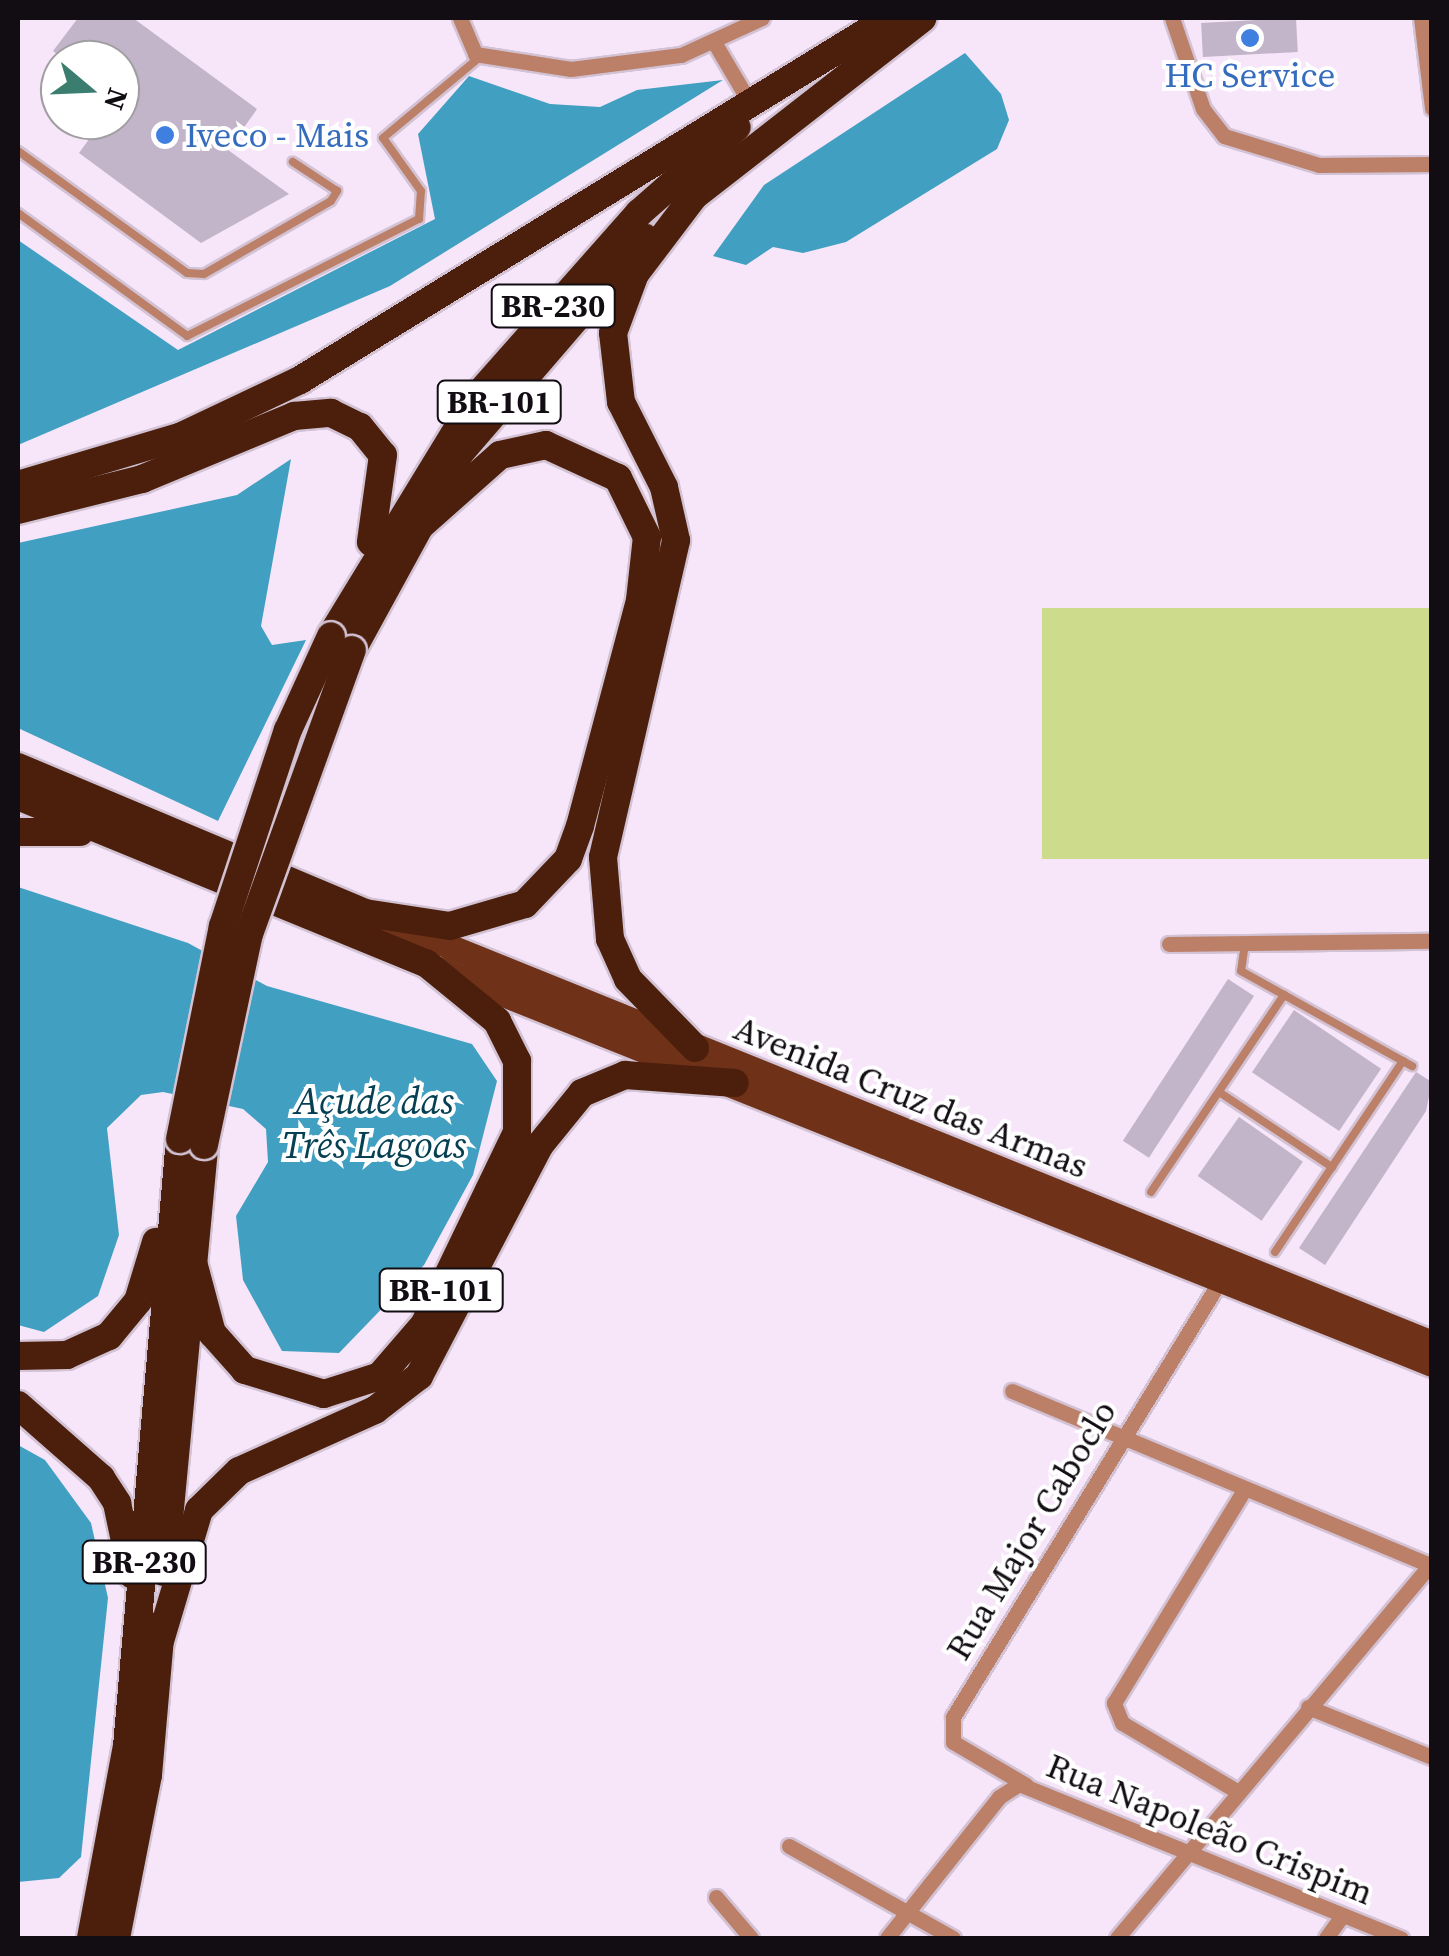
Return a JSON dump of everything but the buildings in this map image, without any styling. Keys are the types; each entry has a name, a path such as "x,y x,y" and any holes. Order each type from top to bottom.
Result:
{"highway":[{"path":"18,485 182,436 300,380 889,18"},
{"name":"BR-101","path":"18,796 101,835 426,963 498,1021 517,1061 522,1110 400,1358 350,1390 324,1394 245,1370 212,1333 190,1252 192,1142 249,934 342,643 412,533 543,348 697,192 923,18"},
{"name":"BR-230","path":"342,643 362,578 444,443 526,335 638,213 796,78"},
{"path":"695,1048 628,979 610,938 602,857 676,540 664,487 621,402 613,332 636,274 697,192"},
{"path":"18,510 142,480 294,416 331,413 372,439 386,473 362,578"},
{"path":"18,767 366,913 480,923 546,887 580,826 646,570 647,537 618,478 546,445 500,455 412,533"},
{"path":"18,832 101,835"},
{"path":"150,1637 199,1510 239,1471 374,1410 418,1376 540,1146 582,1094 625,1076 736,1083"},
{"name":"BR-230","path":"116,1938 148,1776 150,1637 172,1182 192,1142"},
{"path":"18,1356 67,1355 123,1323 172,1182"},
{"name":"BR-230","path":"91,1938 150,1637 190,1252"},
{"path":"18,1405 74,1450 117,1504 150,1637"}],"main road":[{"name":"Avenida Cruz das Armas","path":"366,913 1432,1342"},
{"name":"Avenida Cruz das Armas","path":"426,963 736,1083 1432,1364"}],"street":[{"path":"460,18 467,47 481,56 624,68 714,42 762,18"},
{"path":"1172,18 1203,109 1224,136 1319,165 1432,164"},
{"path":"1421,18 1432,108"},
{"path":"714,42 750,104"},
{"path":"1169,944 1432,941"},
{"name":"Rua Major Caboclo","path":"1026,1784 954,1742 949,1728 1120,1440 1220,1281"},
{"path":"1012,1391 1120,1440 1431,1564 1235,1790 1117,1938"},
{"path":"1235,1790 1122,1723 1114,1703 1244,1490"},
{"path":"1308,1707 1432,1757"},
{"name":"Rua Napoleão Crispim","path":"908,1912 999,1796 1026,1784 1186,1855 1402,1938"},
{"path":"789,1846 952,1938"},
{"path":"716,1897 752,1938"},
{"path":"887,1938 908,1912"},
{"path":"1326,1938 1342,1916"}],"lane":[{"path":"18,213 187,336 419,218 421,191 383,138 481,56"},
{"path":"18,151 187,273 204,274 331,201 337,191 293,162"},
{"path":"1245,943 1240,971 1407,1064 1274,1252"},
{"path":"1152,1192 1284,995"},
{"path":"1219,1092 1332,1167"}],"green space":[{"path":"1042,608 1431,608 1431,859 1042,859"}],"water":[{"path":"965,53 1001,94 1009,120 997,149 846,242 803,253 773,247 746,265 713,256 764,185"},
{"path":"469,76 550,104 600,107 637,90 723,80 390,286 18,445 18,240 178,350 435,219 418,134"},
{"path":"291,459 261,626 272,645 306,640 218,821 18,728 18,543 237,495"},
{"name":"Açude das Três Lagoas","path":"18,887 188,943 267,986 472,1044 497,1081 473,1175 424,1265 339,1353 282,1351 243,1280 236,1216 268,1162 266,1129 243,1109 163,1092 141,1095 107,1128 119,1235 98,1296 44,1332 18,1325"},
{"path":"18,1445 45,1460 91,1523 108,1598 81,1857 59,1878 18,1882"}],"place":[{"name":"HC Service","path":"1250,38"},
{"name":"Iveco - Mais","path":"165,135"}]}
